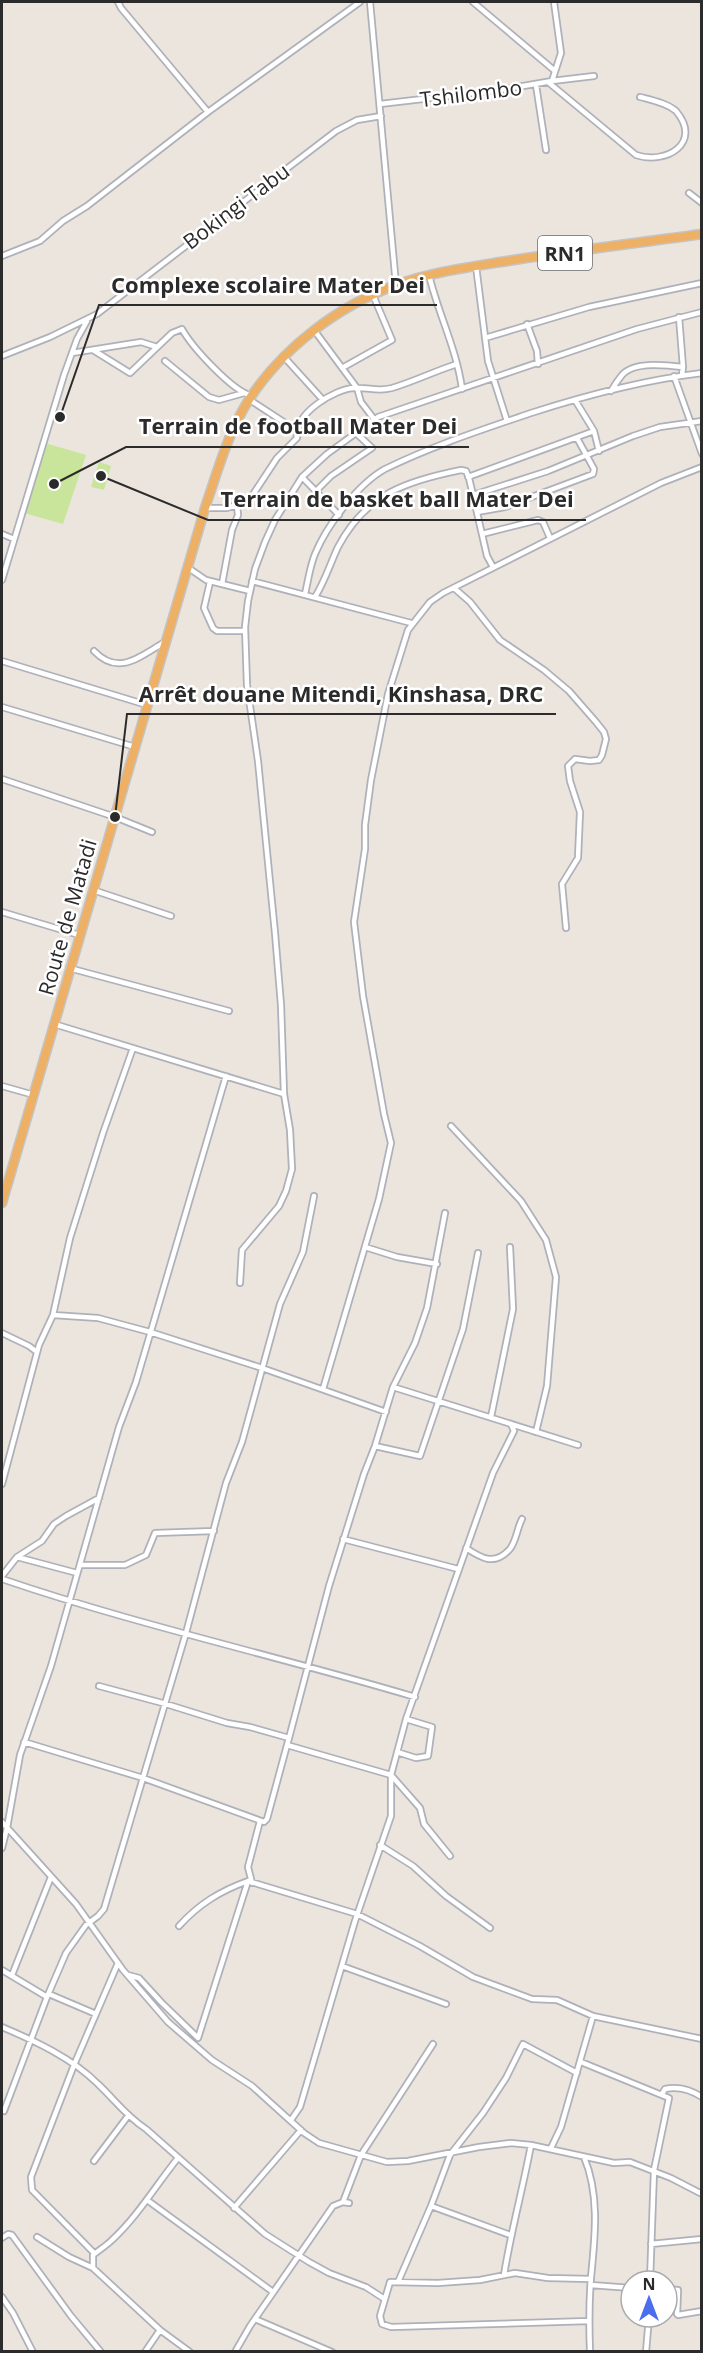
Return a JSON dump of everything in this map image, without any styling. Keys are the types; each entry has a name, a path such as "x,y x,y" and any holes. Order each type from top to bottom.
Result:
{"highway":[{"name":"Route de Matadi","path":"2,1203 187,567 227,442 249,396 314,330 348,308 396,285 429,275 476,266 702,234"}],"street":[{"path":"118,2 208,112"},
{"path":"2,256 40,241 63,221 87,206 208,112 360,2"},
{"path":"370,2 396,285"},
{"path":"472,2 555,71"},
{"name":"Tshilombo","path":"380,104 550,82 561,53 554,2"},
{"path":"550,82 594,76"},
{"path":"550,82 636,155 652,158 673,153 684,146 688,140 687,133 677,112 640,97"},
{"path":"536,85 546,150"},
{"name":"Bokingi Tabu","path":"2,356 87,320 336,130 357,120 381,116"},
{"path":"689,193 702,203"},
{"path":"476,266 484,338 493,379 507,421"},
{"path":"429,275 435,302 457,364 462,389"},
{"path":"484,338 601,304 702,284"},
{"path":"342,368 392,340 373,295"},
{"path":"240,1283 242,1250 279,1206 291,1175 292,1150 284,1094 276,944 258,761 247,685 245,631 250,591 257,562 275,520 302,477 374,419 608,338 702,312"},
{"path":"679,317 682,375"},
{"path":"2,580 72,353 87,320"},
{"path":"527,324 537,351 538,364"},
{"path":"93,350 128,373 176,331 182,329 199,351 233,385 296,430"},
{"path":"314,330 357,388 362,402 374,419"},
{"path":"72,353 141,342 158,348"},
{"path":"285,358 324,400"},
{"path":"165,361 208,397 219,400 249,396"},
{"path":"206,508 237,506 248,502 277,458 297,438 296,430 305,416 337,392 357,388 375,391 392,388 457,364"},
{"path":"611,391 622,375 629,370 653,365 683,367"},
{"path":"305,594 315,555 339,515 360,488 375,474 411,456 507,421 611,391 674,376 702,373"},
{"path":"674,376 702,454"},
{"path":"575,400 594,431 599,451"},
{"path":"473,495 548,471 657,428 702,421"},
{"path":"468,477 594,431"},
{"path":"316,491 331,476 372,448 355,432"},
{"path":"477,512 505,507 588,478 595,472 577,438"},
{"path":"323,1389 380,1199 391,1143 363,996 354,922 365,849 365,825 371,780 388,694 411,623 434,598 661,483 702,467"},
{"path":"315,597 346,533 379,498 401,485 461,470 466,471 468,477 493,567"},
{"path":"302,477 339,515"},
{"path":"222,584 232,530 238,515 237,506"},
{"path":"482,534 538,520 543,522 550,538"},
{"path":"2,534 14,539"},
{"path":"187,567 210,582 250,591"},
{"path":"252,581 411,623"},
{"path":"210,582 204,608 213,628 217,631 245,631"},
{"path":"454,588 470,602 500,640 544,670 569,691 604,732 605,746 598,760 575,759 568,766 570,781 580,812 578,858 562,884 566,928"},
{"path":"94,651 105,662 117,664 133,660 165,642"},
{"path":"2,660 147,705"},
{"path":"2,707 135,747"},
{"path":"2,780 115,817 152,832"},
{"path":"93,890 171,916"},
{"path":"2,912 80,936"},
{"path":"69,968 229,1011"},
{"path":"54,1024 284,1094"},
{"path":"2,1484 37,1353 53,1315 70,1238 133,1048"},
{"path":"2,1848 24,1742 51,1666 119,1427 136,1382 226,1076"},
{"path":"2,1086 34,1095"},
{"path":"451,1126 521,1201 546,1240 556,1276 547,1386 536,1432"},
{"path":"4,2111 66,1953 86,1925 104,1909 166,1704 226,1483 242,1442 280,1304 303,1252 314,1196"},
{"path":"24,1742 143,1778 260,1821 264,1822 267,1819 343,1539 393,1387 422,1324 437,1264 445,1213"},
{"path":"365,1247 397,1257 437,1264"},
{"path":"491,1417 513,1309 510,1247"},
{"path":"375,1446 420,1456 463,1329 477,1252"},
{"path":"53,1315 98,1318 150,1332 262,1368 386,1412"},
{"path":"2,1333 29,1346 37,1353"},
{"path":"393,1387 578,1445"},
{"path":"511,1424 512,1433"},
{"path":"291,2120 300,2107 357,1914 391,1816 391,1775 405,1719 415,1697 493,1473 512,1433 521,1427"},
{"path":"99,1498 54,1524 45,1538 16,1557 2,1577 70,1601 415,1697"},
{"path":"466,1548 482,1559 494,1558 509,1550 522,1519"},
{"path":"80,1565 125,1565 146,1555 155,1533 214,1531"},
{"path":"343,1539 458,1569"},
{"path":"16,1557 77,1573"},
{"path":"99,1686 227,1723 290,1738"},
{"path":"397,1752 416,1758 428,1756 432,1727 405,1719"},
{"path":"287,1745 391,1775 420,1808 424,1824 450,1856"},
{"path":"128,1975 140,1978 198,2038 250,1882 248,1867 260,1821"},
{"path":"2,1822 76,1904 118,1963 161,2015 193,2045 252,2086 311,2138 329,2147 387,2162 408,2161 498,2144 551,2148 614,2163 630,2162 654,2170 700,2193 702,2199"},
{"path":"380,1845 413,1866 446,1896 490,1928"},
{"path":"12,1975 51,1877"},
{"path":"179,1926 193,1910 210,1898 250,1882 357,1914 420,1946 473,1977 532,1999 556,2000 592,2016 702,2039"},
{"path":"94,2253 32,2190 31,2182 32,2173 74,2065 118,1963"},
{"path":"342,1966 446,2004"},
{"path":"2,1970 48,1995 96,2014"},
{"path":"551,2148 561,2127 592,2016"},
{"path":"2,2027 31,2039 74,2065 98,2084 128,2116 146,2129 265,2234 329,2273 366,2287 383,2298"},
{"path":"235,2352 273,2292 333,2206 346,2202 361,2154 433,2044"},
{"path":"398,2282 431,2206 445,2166 506,2078 523,2044 577,2073"},
{"path":"581,2062 668,2096 654,2170 650,2269"},
{"path":"662,2094 665,2089 677,2088 702,2097"},
{"path":"94,2161 128,2116"},
{"path":"234,2208 300,2130"},
{"path":"504,2274 510,2235 519,2207 531,2145"},
{"path":"584,2157 589,2167 596,2239 591,2282 590,2352"},
{"path":"93,2268 94,2253 110,2242 147,2200 178,2158"},
{"path":"147,2200 273,2292"},
{"path":"431,2206 510,2235"},
{"path":"2,2238 8,2234 12,2235 70,2316 101,2352"},
{"path":"37,2237 69,2257 93,2268 160,2330 190,2352"},
{"path":"651,2244 702,2239"},
{"path":"589,2320 391,2327 382,2324 380,2320 383,2298 389,2283 480,2280 504,2274 521,2273 619,2286"},
{"path":"2,2296 33,2352"},
{"path":"679,2315 702,2312"},
{"path":"255,2319 332,2352"},
{"path":"646,2352 648,2329"},
{"path":"145,2352 160,2330"}],"green space":[{"path":"45,443 86,455 63,524 24,513"},
{"path":"99,462 111,466 104,490 91,487"}],"place":[{"name":"Complexe scolaire Mater Dei","path":"60,417"},
{"name":"Terrain de basket ball Mater Dei","path":"101,476"},
{"name":"Terrain de football Mater Dei","path":"54,484"},
{"name":"Arrêt douane Mitendi, Kinshasa, DRC","path":"115,817"}]}
